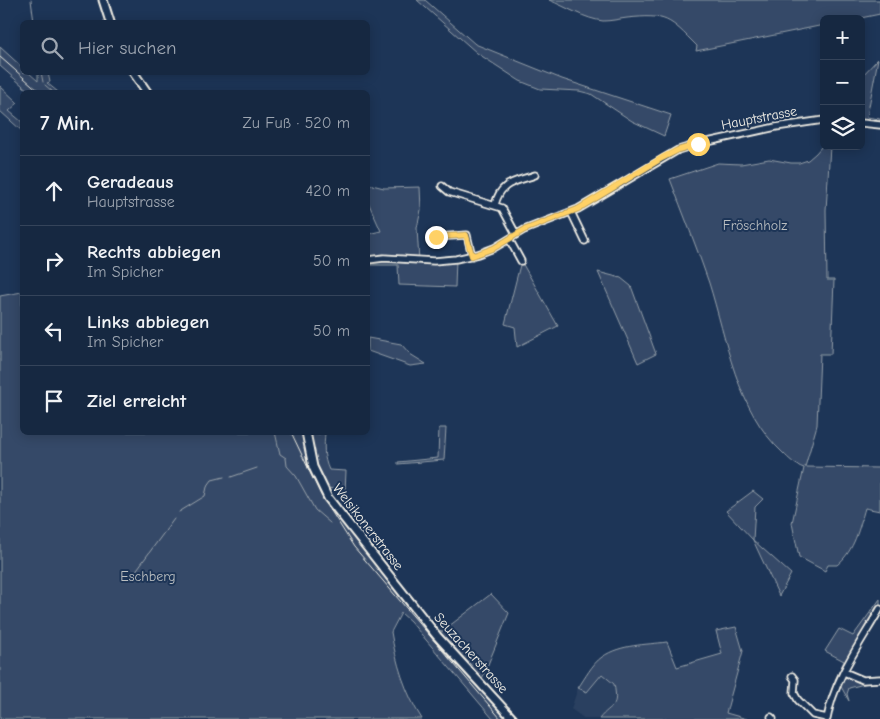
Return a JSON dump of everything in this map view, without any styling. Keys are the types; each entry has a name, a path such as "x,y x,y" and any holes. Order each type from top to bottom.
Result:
{"main road":[{"path":"103,0 109,20"},
{"path":"135,75 146,90"},
{"name":"Welsikonerstrasse","path":"307,435 313,467 323,490 412,604"},
{"name":"Seuzacherstrasse","path":"412,604 437,636 513,719"}],"street":[{"name":"Hauptstrasse","path":"370,260 384,258 434,261 472,256 494,248 516,234 572,212 595,200 662,158 685,147 776,127 820,121"},
{"path":"865,123 880,125"},
{"path":"495,205 502,188 534,174"},
{"path":"442,186 449,192 495,205 504,210 516,234"},
{"path":"572,212 585,241"},
{"path":"436,237 466,235 472,256"},
{"path":"509,239 521,261"},
{"path":"792,676 795,680 794,691 796,698 810,717 827,718 834,693 844,672 880,610"},
{"path":"844,672 863,680 880,679"}],"shaded area":[{"path":"602,673 614,684 616,697 611,709 599,719 585,719 571,709 578,688 587,692"}],"green space":[{"path":"417,0 425,0 475,44 562,79 671,115 664,136 632,121 591,94 579,91 540,89 520,81 477,53"},
{"path":"549,0 880,0 880,14 865,17 865,15 820,15 820,26 696,51 697,46 680,29 666,20 640,17 603,21 582,15"},
{"path":"0,47 20,65 20,75 31,75 38,81 38,75 48,75 50,82 47,83 56,90 28,90 0,66"},
{"path":"878,59 867,117 880,119 880,125 865,123 865,73"},
{"path":"0,86 18,103 9,111 20,120 20,129 0,111"},
{"name":"Fröschholz","path":"820,148 820,150 830,150 826,210 827,280 834,280 831,354 820,354 817,425 805,467 880,468 880,511 865,508 856,538 848,553 837,565 828,565 825,571 799,557 792,523 804,468 790,460 767,436 754,416 744,395 735,373 709,283 670,179 718,163 741,164 769,159 799,163 808,160"},
{"path":"370,184 384,188 420,187 421,210 417,228 419,261 456,259 455,287 399,285 398,265 370,265 370,234 381,231 370,206"},
{"path":"521,261 558,326 517,347 515,327 505,324"},
{"path":"598,272 621,278 631,286 656,354 638,363"},
{"name":"Eschberg","path":"20,292 20,435 325,435 325,456 329,470 346,471 345,492 329,488 328,491 440,633 491,594 509,613 482,679 519,719 493,719 410,621 401,613 391,632 393,643 406,688 422,719 0,719 0,296"},
{"path":"370,338 401,344 410,354 426,364 410,366 370,352"},
{"path":"439,428 446,428 444,460 398,464 398,462 438,458"},
{"path":"753,491 763,499 755,507 753,540 726,511"},
{"path":"753,540 791,574 779,596"},
{"path":"880,599 880,609 845,672 872,680 868,683 849,688 847,694 849,701 839,683 835,680 844,661 825,651 839,629 853,636"},
{"path":"736,627 743,651 726,713 747,719 599,719 615,702 614,684 602,674 587,692 578,688 598,660 609,653 633,646 667,642 677,667 722,654 716,631"}],"waterway":[{"path":"31,0 34,20"},
{"path":"42,75 43,82"},
{"path":"45,85 51,90"},
{"path":"276,435 280,454 286,458 287,466 296,476 315,510 330,523"},
{"path":"231,477 257,468"},
{"path":"179,512 205,496 207,487 212,480 224,477"},
{"path":"135,572 174,519"}],"railway":[{"path":"0,57 20,74"},
{"path":"21,75 38,90"},
{"path":"292,435 321,495 354,547 501,719"}],"route":[{"path":"436,237 466,235 472,256 478,254 494,248 524,230 578,209 662,158 685,147 698,144"}]}
